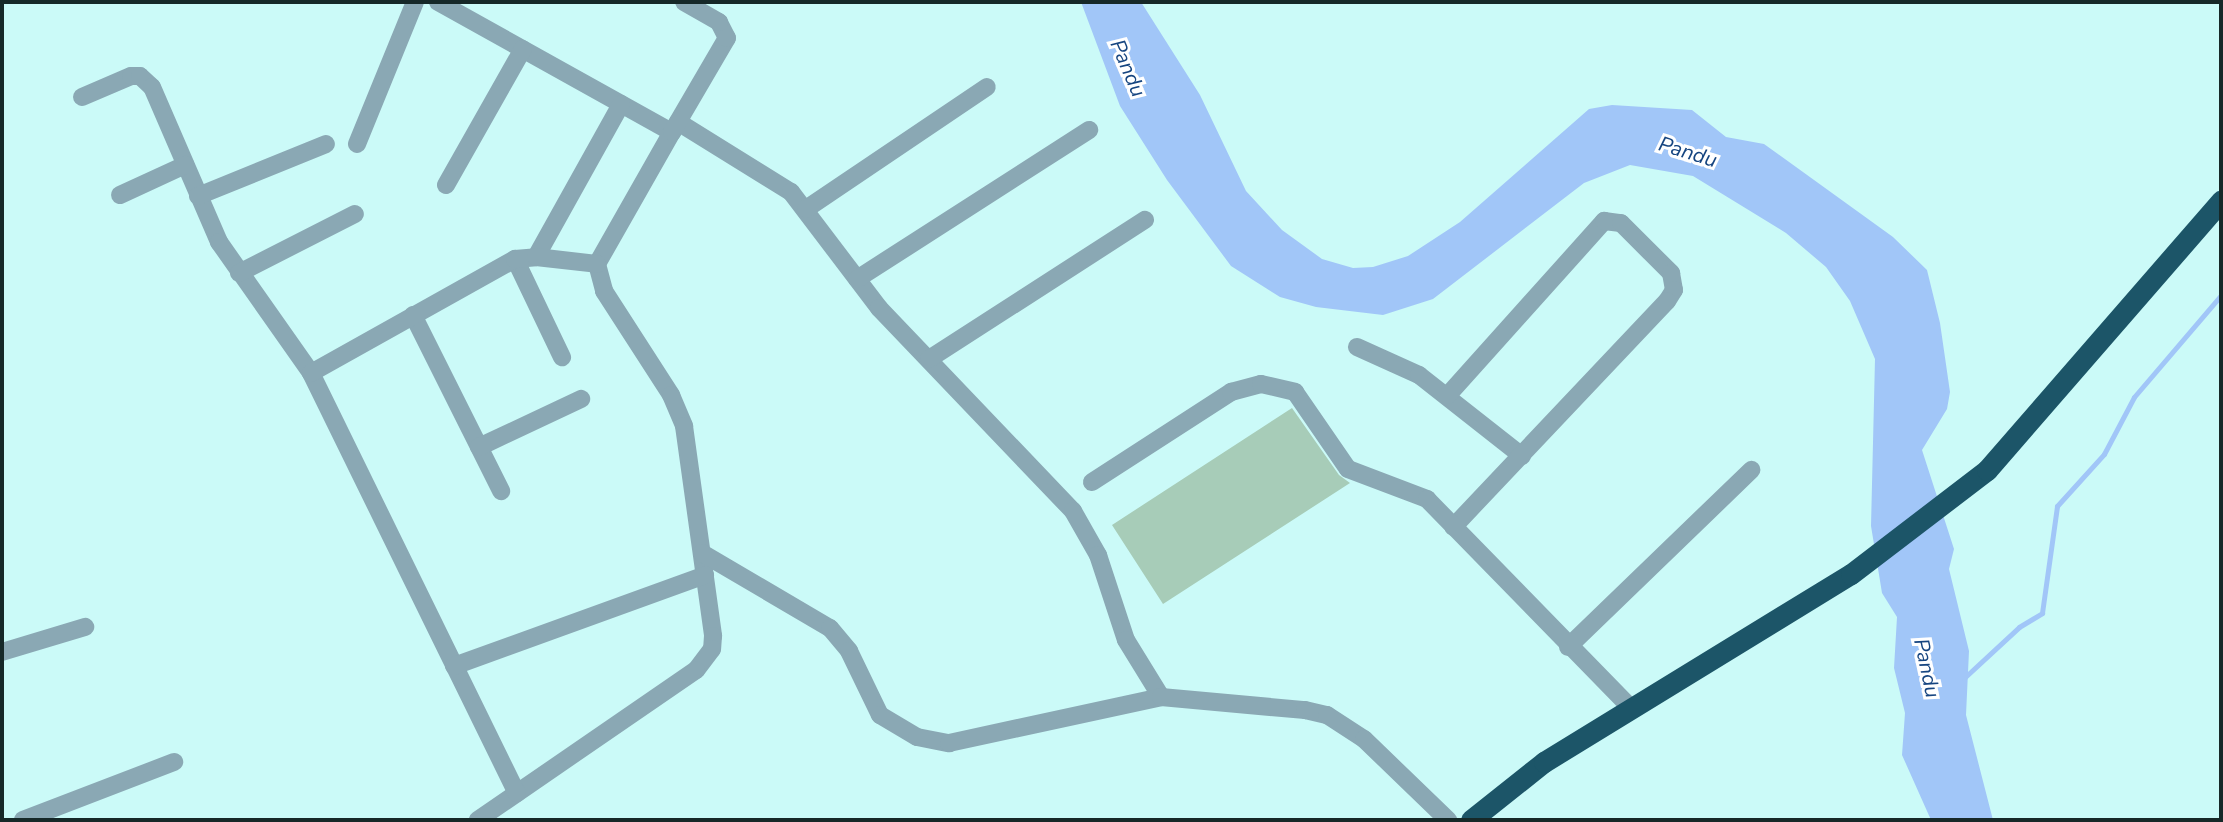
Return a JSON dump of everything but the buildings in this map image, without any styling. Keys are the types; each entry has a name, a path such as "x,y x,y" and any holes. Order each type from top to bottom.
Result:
{"highway":[{"path":"1471,820 1544,762 1630,706 1851,574 1987,470 2221,201"}],"street":[{"path":"357,144 415,2"},
{"path":"438,2 621,104 675,127 777,181 806,209 857,279 1073,511 1098,555 1126,640 1161,697"},
{"path":"478,820 707,657 713,636 688,443 678,409 604,291 597,264 727,38 719,22 684,2"},
{"path":"446,185 523,49"},
{"path":"82,97 131,76 146,80 198,196 239,273 311,373 516,793"},
{"path":"806,209 988,87"},
{"path":"536,257 621,104"},
{"path":"857,279 1089,130"},
{"path":"198,196 326,144"},
{"path":"120,195 185,165"},
{"path":"239,273 355,214"},
{"path":"929,359 1144,220"},
{"path":"1448,395 1604,221 1622,223 1671,272 1674,290 1453,527"},
{"path":"311,373 515,259 536,257 597,264"},
{"path":"515,259 562,357"},
{"path":"413,315 501,491"},
{"path":"1357,347 1395,361 1448,395 1522,456"},
{"path":"1093,482 1231,392 1261,384 1295,392 1348,469 1417,493 1630,706"},
{"path":"479,447 581,399"},
{"path":"1569,647 1751,470"},
{"path":"702,553 830,628 849,651 880,715 935,743 1161,697 1326,715 1364,739 1448,820"},
{"path":"454,666 705,575"},
{"path":"2,652 85,626"},
{"path":"23,820 174,762"}],"water":[{"name":"Pandu","path":"1081,2 1141,2 1200,95 1246,191 1282,230 1322,259 1353,268 1373,267 1408,256 1460,222 1589,109 1612,105 1692,110 1726,137 1764,144 1893,237 1927,270 1940,323 1950,392 1947,409 1922,450 1954,549 1949,569 1969,651 1966,715 1993,820 1931,820 1902,755 1905,713 1894,668 1897,617 1882,593 1871,526 1875,359 1850,301 1826,267 1786,233 1693,176 1630,165 1584,183 1433,299 1383,315 1316,307 1280,297 1231,266 1167,180 1120,106"}],"waterway":[{"path":"1964,678 2019,627 2042,613 2057,506 2104,454 2134,397 2221,295"}]}
